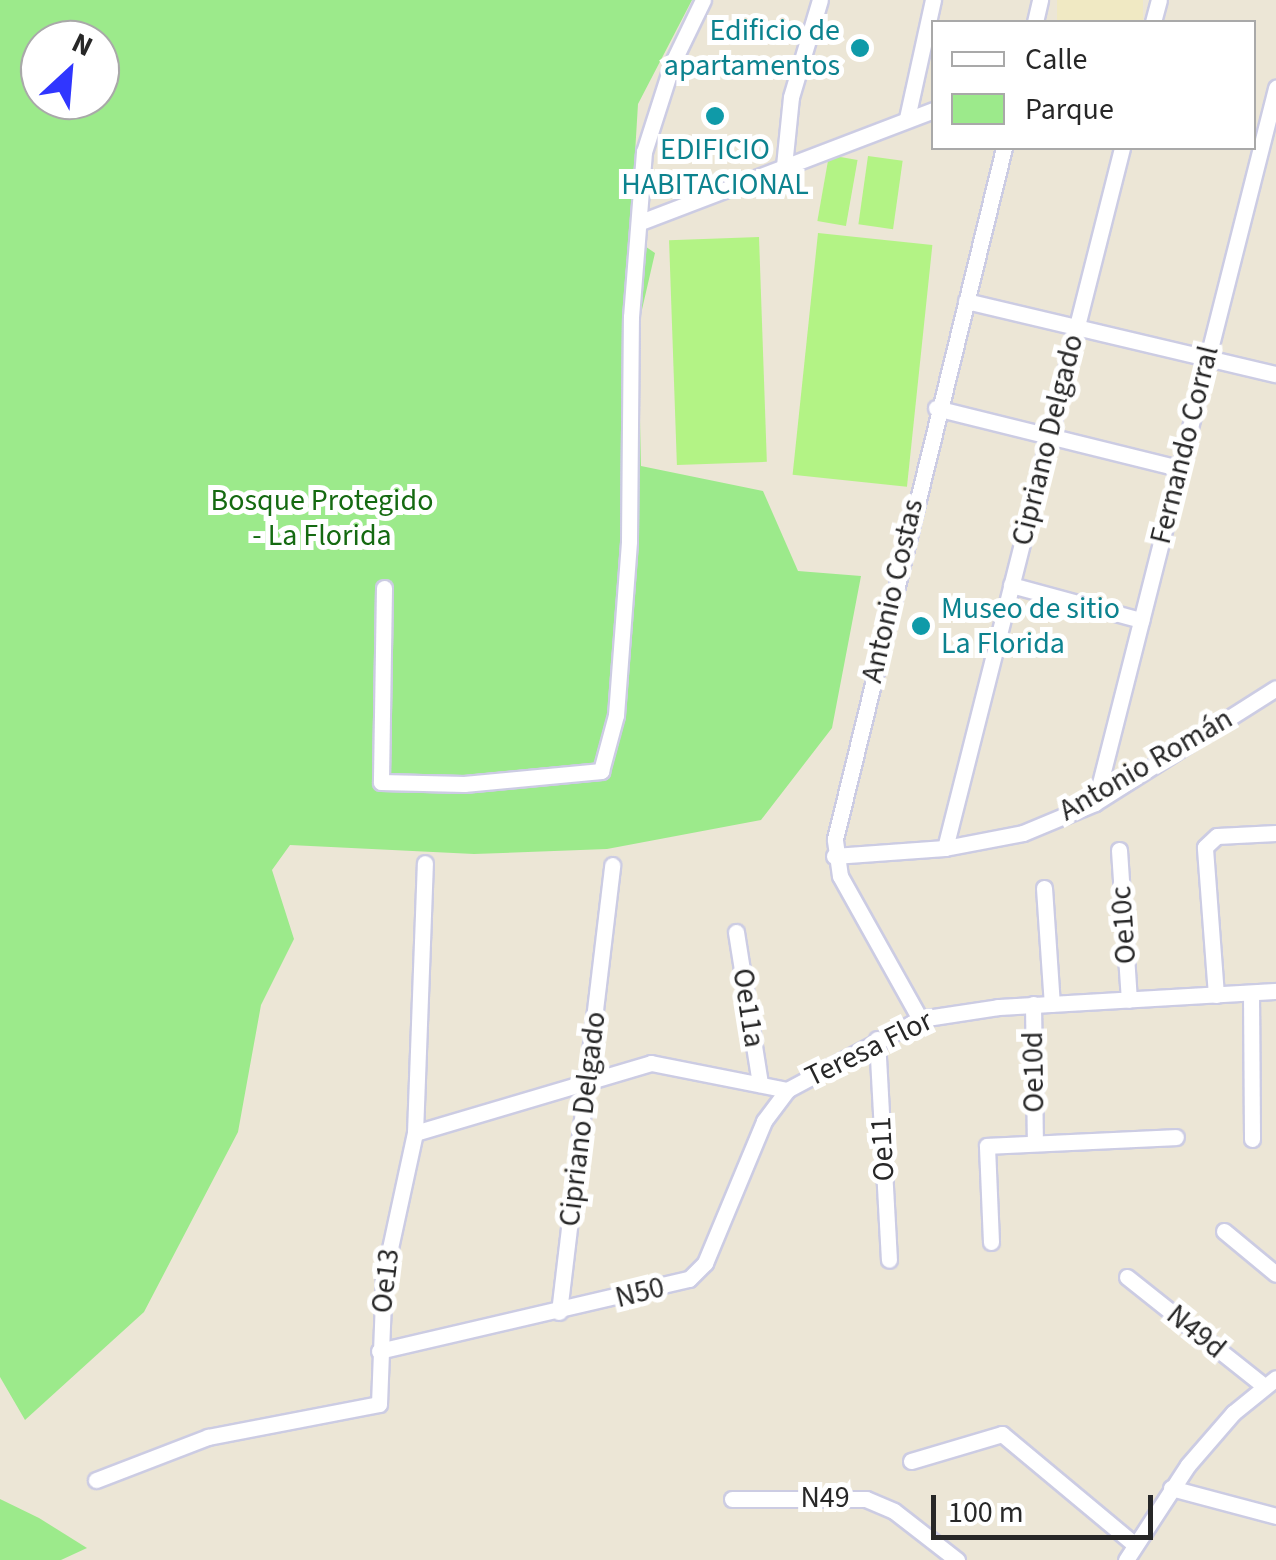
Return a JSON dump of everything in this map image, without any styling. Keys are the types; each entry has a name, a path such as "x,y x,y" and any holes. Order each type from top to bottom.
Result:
{"street":[{"path":"384,588 380,782 464,784 605,766 616,715 629,541 631,316 644,221 644,152 672,64 703,0"},
{"path":"784,166 791,97 820,0"},
{"path":"906,118 933,0"},
{"name":"Fernando Corral","path":"1256,139 1276,88"},
{"path":"644,221 931,111"},
{"name":"Antonio Costas","path":"834,856 936,408 1004,150"},
{"name":"Cipriano Delgado","path":"945,848 1121,150"},
{"name":"Fernando Corral","path":"1095,803 1208,358 1252,150"},
{"path":"966,301 1276,374"},
{"path":"936,408 1179,468"},
{"path":"1011,585 1141,620"},
{"name":"Antonio Román","path":"834,856 945,848 1023,833 1095,803 1276,688"},
{"path":"1216,995 1205,847 1217,836 1276,833"},
{"name":"Oe10c","path":"1119,850 1129,1000"},
{"path":"834,856 920,1019"},
{"name":"Oe13","path":"96,1480 208,1437 374,1410 381,1400 379,1351 384,1276 414,1133 425,863"},
{"name":"Cipriano Delgado","path":"560,1312 612,865"},
{"name":"Oe10d","path":"1044,888 1052,1004"},
{"name":"Oe11a","path":"736,932 760,1084"},
{"name":"Teresa Flor","path":"414,1133 651,1063 787,1090 920,1019 1034,1004 1276,991"},
{"path":"1251,993 1252,1138"},
{"name":"Oe10d","path":"1034,1004 1036,1140"},
{"name":"Oe11","path":"877,1039 889,1260"},
{"name":"N50","path":"379,1351 658,1290 697,1273 764,1120 787,1090"},
{"path":"991,1242 987,1146 1036,1140 1176,1137"},
{"path":"1224,1231 1276,1274"},
{"name":"N49d","path":"1127,1277 1270,1382"},
{"path":"911,1460 1002,1434 1131,1553 1172,1488 1221,1426 1270,1382"},
{"path":"1172,1488 1276,1516"},
{"name":"N49","path":"732,1500 866,1499 894,1511 958,1560"}],"shaded area":[{"path":"1057,0 1143,0 1143,20 1057,20"}],"green space":[{"name":"Bosque Protegido - La Florida","path":"0,0 692,0 638,104 630,236 655,253 638,327 641,466 763,491 798,571 861,576 832,728 761,820 607,849 474,854 290,845 272,870 294,939 261,1005 238,1132 144,1312 25,1420 0,1377"},
{"path":"829,155 858,160 846,226 817,221"},
{"path":"868,156 903,161 893,229 858,224"},
{"path":"818,233 932,245 907,487 793,475"},
{"path":"759,237 767,462 677,465 669,240"},
{"path":"0,1499 87,1548 61,1560 0,1560"}],"place":[{"name":"Edificio de apartamentos","path":"860,48"},
{"name":"EDIFICIO HABITACIONAL","path":"715,116"},
{"name":"Museo de sitio La Florida","path":"921,626"}]}
